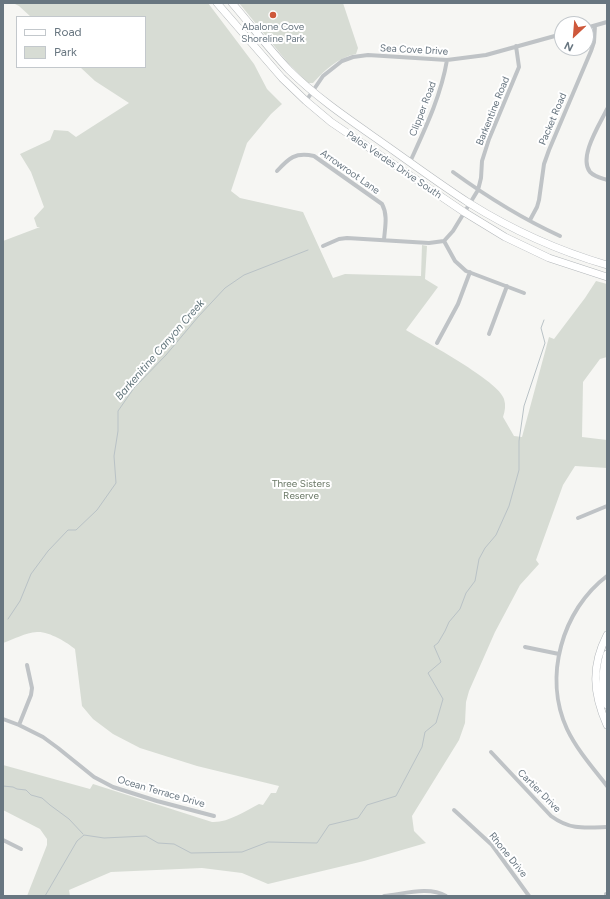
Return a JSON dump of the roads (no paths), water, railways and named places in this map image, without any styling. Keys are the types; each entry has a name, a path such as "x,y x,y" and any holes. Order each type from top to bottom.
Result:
{"main road":[{"name":"Palos Verdes Drive South","path":"217,3 282,78 331,122 464,212 505,237 549,258 593,273 607,276"},
{"name":"Palos Verdes Drive South","path":"232,3 289,69 312,91 410,162 470,203 499,220 533,237 582,258 607,265"},
{"path":"607,635 601,646 595,680 601,712 607,725"},
{"path":"607,654 603,669 602,683 607,705"},
{"path":"596,689 599,692 604,711 607,713"}],"street":[{"path":"595,26 607,22"},
{"name":"Packet Road","path":"530,220 539,200 546,157 591,51 594,42 595,26"},
{"name":"Sea Cove Drive","path":"306,101 323,76 342,61 353,57 368,56 447,60 486,55 554,36"},
{"name":"Barkentine Road","path":"444,241 453,231 478,190 481,178 482,161 489,139 519,67 516,46"},
{"name":"Clipper Road","path":"410,162 437,97 445,74 447,60"},
{"path":"607,109 592,139 586,160 587,167 593,175 607,180"},
{"name":"Arrowroot Lane","path":"277,171 287,159 295,155 306,154 314,156 382,204 385,209 386,218 384,240"},
{"path":"453,172 478,190 560,236"},
{"path":"323,246 339,239 347,238 429,243 444,241 455,261 470,272 524,293"},
{"path":"437,343 458,304 470,272"},
{"path":"489,334 507,286"},
{"path":"578,518 607,506"},
{"path":"607,576 593,588 569,625 559,654 557,686 566,728 580,752 607,786"},
{"path":"524,647 559,654"},
{"path":"19,725 31,695 32,688 27,665"},
{"name":"Ocean Terrace Drive","path":"3,719 43,737 94,777 113,787 157,801 214,816"},
{"name":"Cartier Drive","path":"491,752 551,816 557,820 565,825 576,828 607,827"},
{"name":"Rhone Drive","path":"454,810 492,845 529,896"},
{"path":"3,840 21,849"},
{"path":"384,896 430,891 446,896"}],"waterway":[{"name":"Barkenitine Canyon Creek","path":"8,619 20,601 31,574 48,551 68,530 76,530 97,510 116,483 114,456 118,431 118,411 134,388 166,355 225,288 244,275 308,250"},
{"path":"45,896 77,841 84,835 104,838 146,836 158,843 174,844 191,853 242,852 268,842 317,843 329,825 358,818 367,805 396,796 422,747 425,732 436,723 443,699 428,673 441,662 434,646 438,643 449,622 460,609 466,593 475,581 479,559 485,548 496,535 509,506 519,470 519,441 524,406 545,343 541,328 544,320"},
{"path":"3,786 26,790 31,795 42,798 69,819 83,834"}],"place":[{"name":"Abalone Cove Shoreline Park","path":"273,15"}],"park label":[{"name":"Three Sisters Reserve","path":"301,490"}]}
